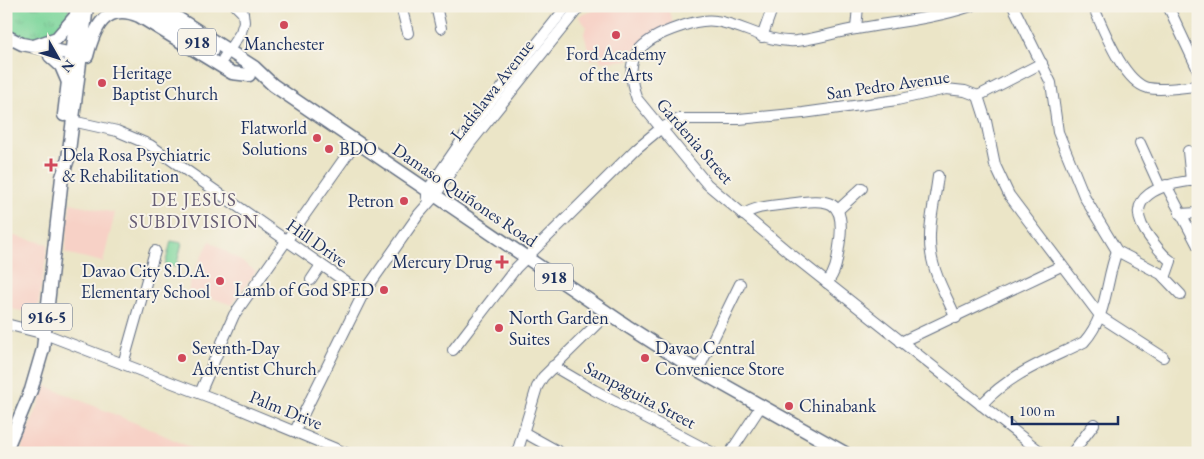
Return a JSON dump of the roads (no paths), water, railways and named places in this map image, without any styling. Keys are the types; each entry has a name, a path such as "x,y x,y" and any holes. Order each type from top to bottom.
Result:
{"main road":[{"name":"916-5","path":"62,177 59,158 68,83 76,58 87,6"},
{"name":"Damaso Quiñones Road","path":"159,6 228,51 252,71 356,142 430,197 608,313 698,370 845,453"},
{"path":"175,6 228,51"},
{"name":"Damaso Quiñones Road","path":"144,7 228,51"},
{"name":"916-5","path":"6,450 36,377 45,334 62,177 68,159 74,105 77,11"},
{"path":"31,46 57,38 77,11"},
{"path":"74,105 96,28 106,18 119,12 139,16 232,73 252,71"},
{"path":"6,36 15,42 76,58"},
{"path":"6,46 50,56 76,58"},
{"path":"50,56 62,66 68,83"}],"street":[{"path":"228,51 244,22 243,14 236,6"},
{"path":"401,6 408,33"},
{"path":"436,6 441,28"},
{"name":"Ladislawa Avenue","path":"295,431 363,294 430,197 564,12 580,6"},
{"path":"762,37 773,6"},
{"path":"856,28 858,6"},
{"name":"Gardenia Street","path":"971,6 915,21 856,28 793,41 762,37 714,20 690,23 663,32 645,43 635,54 631,67 631,82 637,99 707,184 827,283 1042,453"},
{"path":"1013,6 1051,84 1058,132 1085,198 1118,251 1152,268 1165,278 1181,295"},
{"path":"1093,6 1120,61 1137,82 1149,88 1198,86"},
{"path":"1168,6 1198,70"},
{"path":"1042,63 978,96 1000,178 1009,195 1101,317 1163,356"},
{"name":"San Pedro Avenue","path":"453,350 499,288 526,258 636,148 660,128 679,119 739,119 803,113 897,100 946,89 965,91 978,96"},
{"name":"Hill Drive","path":"72,121 117,131 142,141 363,294"},
{"path":"200,393 234,315 356,142"},
{"path":"1140,143 1198,246"},
{"path":"1165,278 1171,261 1164,256 1145,232 1139,212 1143,199 1163,186 1195,180 1188,150"},
{"path":"938,176 931,226 930,252 937,274 956,318"},
{"path":"838,210 862,188"},
{"path":"743,215 756,208 820,200 830,203 838,210 842,230 836,269 827,283"},
{"path":"1180,214 1198,213"},
{"path":"123,364 155,251"},
{"path":"981,405 998,387 1017,374 1084,342 1101,317 1118,251"},
{"path":"311,280 321,265"},
{"path":"901,342 956,318 1061,266"},
{"path":"698,370 740,284"},
{"path":"517,453 537,387 553,366 608,313"},
{"name":"Palm Drive","path":"6,324 45,334 200,393 346,453"},
{"name":"Sampaguita Street","path":"553,366 713,453"},
{"path":"730,453 761,406"},
{"path":"1072,453 1094,424"},
{"path":"524,433 561,453"}],"place":[{"name":"Manchester","path":"284,25"},
{"name":"Ford Academy of the Arts","path":"616,35"},
{"name":"Heritage Baptist Church","path":"102,83"},
{"name":"Flatworld Solutions","path":"317,138"},
{"name":"BDO","path":"329,149"},
{"name":"Dela Rosa Psychiatric & Rehabilitation","path":"51,165"},
{"name":"Petron","path":"404,201"},
{"name":"Mercury Drug","path":"502,262"},
{"name":"Davao City S.D.A. Elementary School","path":"220,281"},
{"name":"Lamb of God SPED","path":"384,290"},
{"name":"North Garden Suites","path":"499,328"},
{"name":"Seventh-Day Adventist Church","path":"182,358"},
{"name":"Davao Central Convenience Store","path":"645,358"},
{"name":"Chinabank","path":"789,406"}],"district":[{"name":"DE JESUS SUBDIVISION","path":"194,210"}]}
